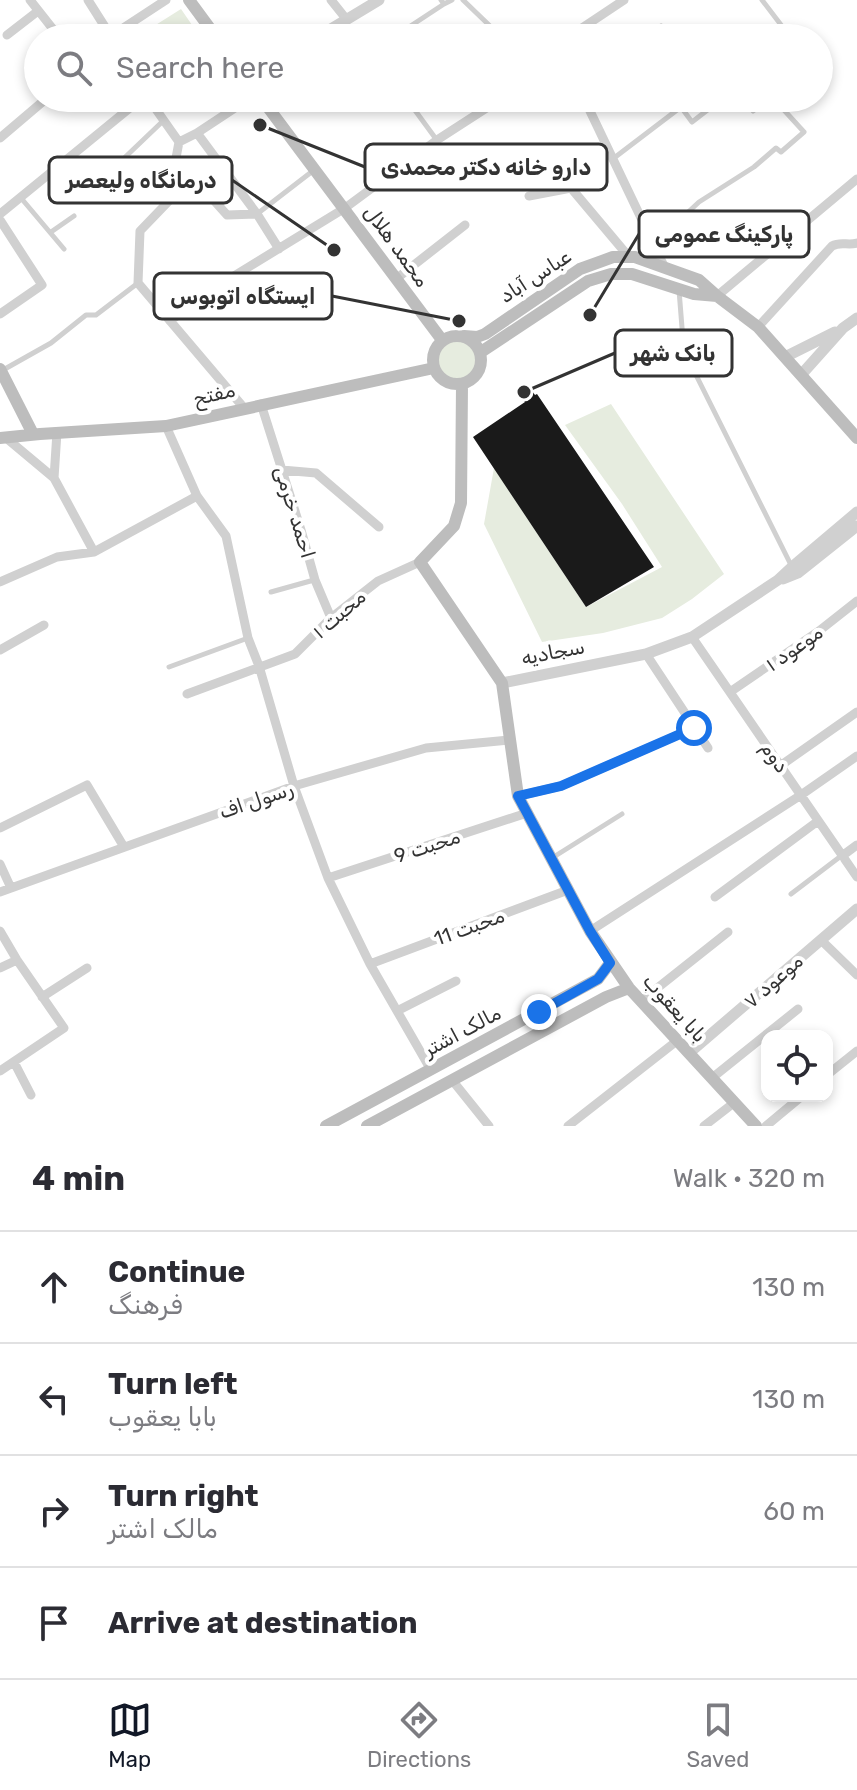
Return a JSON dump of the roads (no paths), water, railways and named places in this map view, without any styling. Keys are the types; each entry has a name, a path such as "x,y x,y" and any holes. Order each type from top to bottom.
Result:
{"main road":[{"path":"189,0 207,24"},
{"name":"محمد هلال","path":"272,112 442,340"},
{"name":"عباس آباد","path":"464,336 485,334 580,269 613,257 629,257 664,266 699,280 758,327 857,438"},
{"name":"عباس آباد","path":"481,352 588,281 611,274 632,274 694,294 717,296"},
{"path":"449,336 464,336 471,339 481,352 480,368 470,381 453,384 438,376 433,353 449,336"},
{"name":"مفتح","path":"3,438 166,426 434,368"},
{"path":"0,370 33,434"},
{"path":"420,562 454,526 461,503 462,384"},
{"name":"سجادیه","path":"420,562 502,683"},
{"name":"بابا یعقوب","path":"502,683 518,796 590,931 629,988 756,1126"},
{"name":"مالک اشتر","path":"326,1126 598,979 610,963"},
{"path":"598,979 608,986 606,997"},
{"name":"مالک اشتر","path":"367,1126 606,997 629,988"}],"street":[{"path":"30,0 49,24"},
{"path":"88,0 102,24"},
{"path":"126,24 150,4 166,0"},
{"path":"331,0 347,20"},
{"path":"340,24 379,0"},
{"path":"588,24 622,1"},
{"path":"7,35 38,11"},
{"path":"0,138 31,112"},
{"path":"0,214 125,112"},
{"path":"157,112 179,142 176,158 227,215 257,214"},
{"path":"179,142 229,112"},
{"path":"170,321 216,287 345,208 480,112"},
{"path":"589,112 664,266"},
{"path":"197,133 279,249"},
{"path":"529,196 571,188 586,176 567,155"},
{"path":"192,177 140,231 138,283 244,408"},
{"path":"717,296 857,179"},
{"path":"571,188 629,257"},
{"path":"0,220 42,285 0,314"},
{"path":"396,279 465,225"},
{"path":"758,327 832,246 842,242 857,243"},
{"path":"785,357 857,318"},
{"path":"801,375 843,328"},
{"name":"احمد خرمی","path":"261,404 315,580 331,618"},
{"path":"166,426 197,496 226,536 248,638 294,786 328,878 370,964 431,1070"},
{"path":"54,478 57,432"},
{"path":"3,438 54,478 94,552"},
{"path":"282,470 316,473 379,527"},
{"path":"0,582 57,557 94,552 197,496"},
{"name":"سجادیه","path":"502,683 646,654 692,637 778,580 857,512"},
{"path":"778,580 798,573 857,526"},
{"name":"محبت ۱","path":"187,694 295,654 331,618 378,581 420,562"},
{"name":"موعود ۱","path":"730,692 857,601"},
{"path":"0,650 44,625"},
{"name":"دوم","path":"692,637 857,877"},
{"path":"646,654 708,748"},
{"path":"780,766 857,712"},
{"path":"518,796 561,786 694,728"},
{"name":"رسول اف","path":"0,892 294,786 426,748 509,740"},
{"path":"590,931 857,756"},
{"path":"0,828 87,785 124,847"},
{"name":"محبت 9","path":"328,878 527,813"},
{"path":"715,897 818,821"},
{"path":"842,856 857,845"},
{"path":"0,864 11,888"},
{"name":"محبت 11","path":"370,964 568,890"},
{"name":"موعود ۷","path":"689,1053 857,909"},
{"path":"0,931 64,1028 0,1071"},
{"path":"641,1001 728,932"},
{"path":"821,940 857,975"},
{"path":"0,968 17,960"},
{"path":"42,997 87,968"},
{"path":"397,1011 456,981"},
{"path":"712,1078 798,1009"},
{"path":"568,1126 678,1040"},
{"path":"833,1070 857,1051"},
{"path":"14,1062 31,1095"},
{"path":"452,1080 489,1126"},
{"path":"704,1126 735,1102"},
{"path":"766,1126 795,1102"}],"lane":[{"path":"413,24 442,2 452,0"},
{"path":"463,0 488,24"},
{"path":"762,0 780,24"},
{"path":"416,112 437,140"},
{"path":"613,158 674,112"},
{"path":"685,112 692,122 705,112"},
{"path":"654,244 699,202 754,167 776,148 781,152 804,132 785,112"},
{"path":"119,163 163,121"},
{"path":"257,214 315,169"},
{"path":"20,197 64,249"},
{"path":"51,232 74,216"},
{"path":"0,370 51,343 86,315 96,315 138,283"},
{"path":"679,289 683,340 694,371 792,567"},
{"path":"271,592 315,580"},
{"path":"169,667 248,638"},
{"path":"551,859 622,814"},
{"path":"791,894 842,856"}],"place":[{"name":"دارو خانه دکتر محمدی","path":"260,125"},
{"name":"درمانگاه ولیعصر","path":"334,250"},
{"name":"پارکینگ عمومی","path":"590,315"},
{"name":"ایستگاه اتوبوس","path":"459,321"},
{"name":"بانک شهر","path":"524,392"}]}
